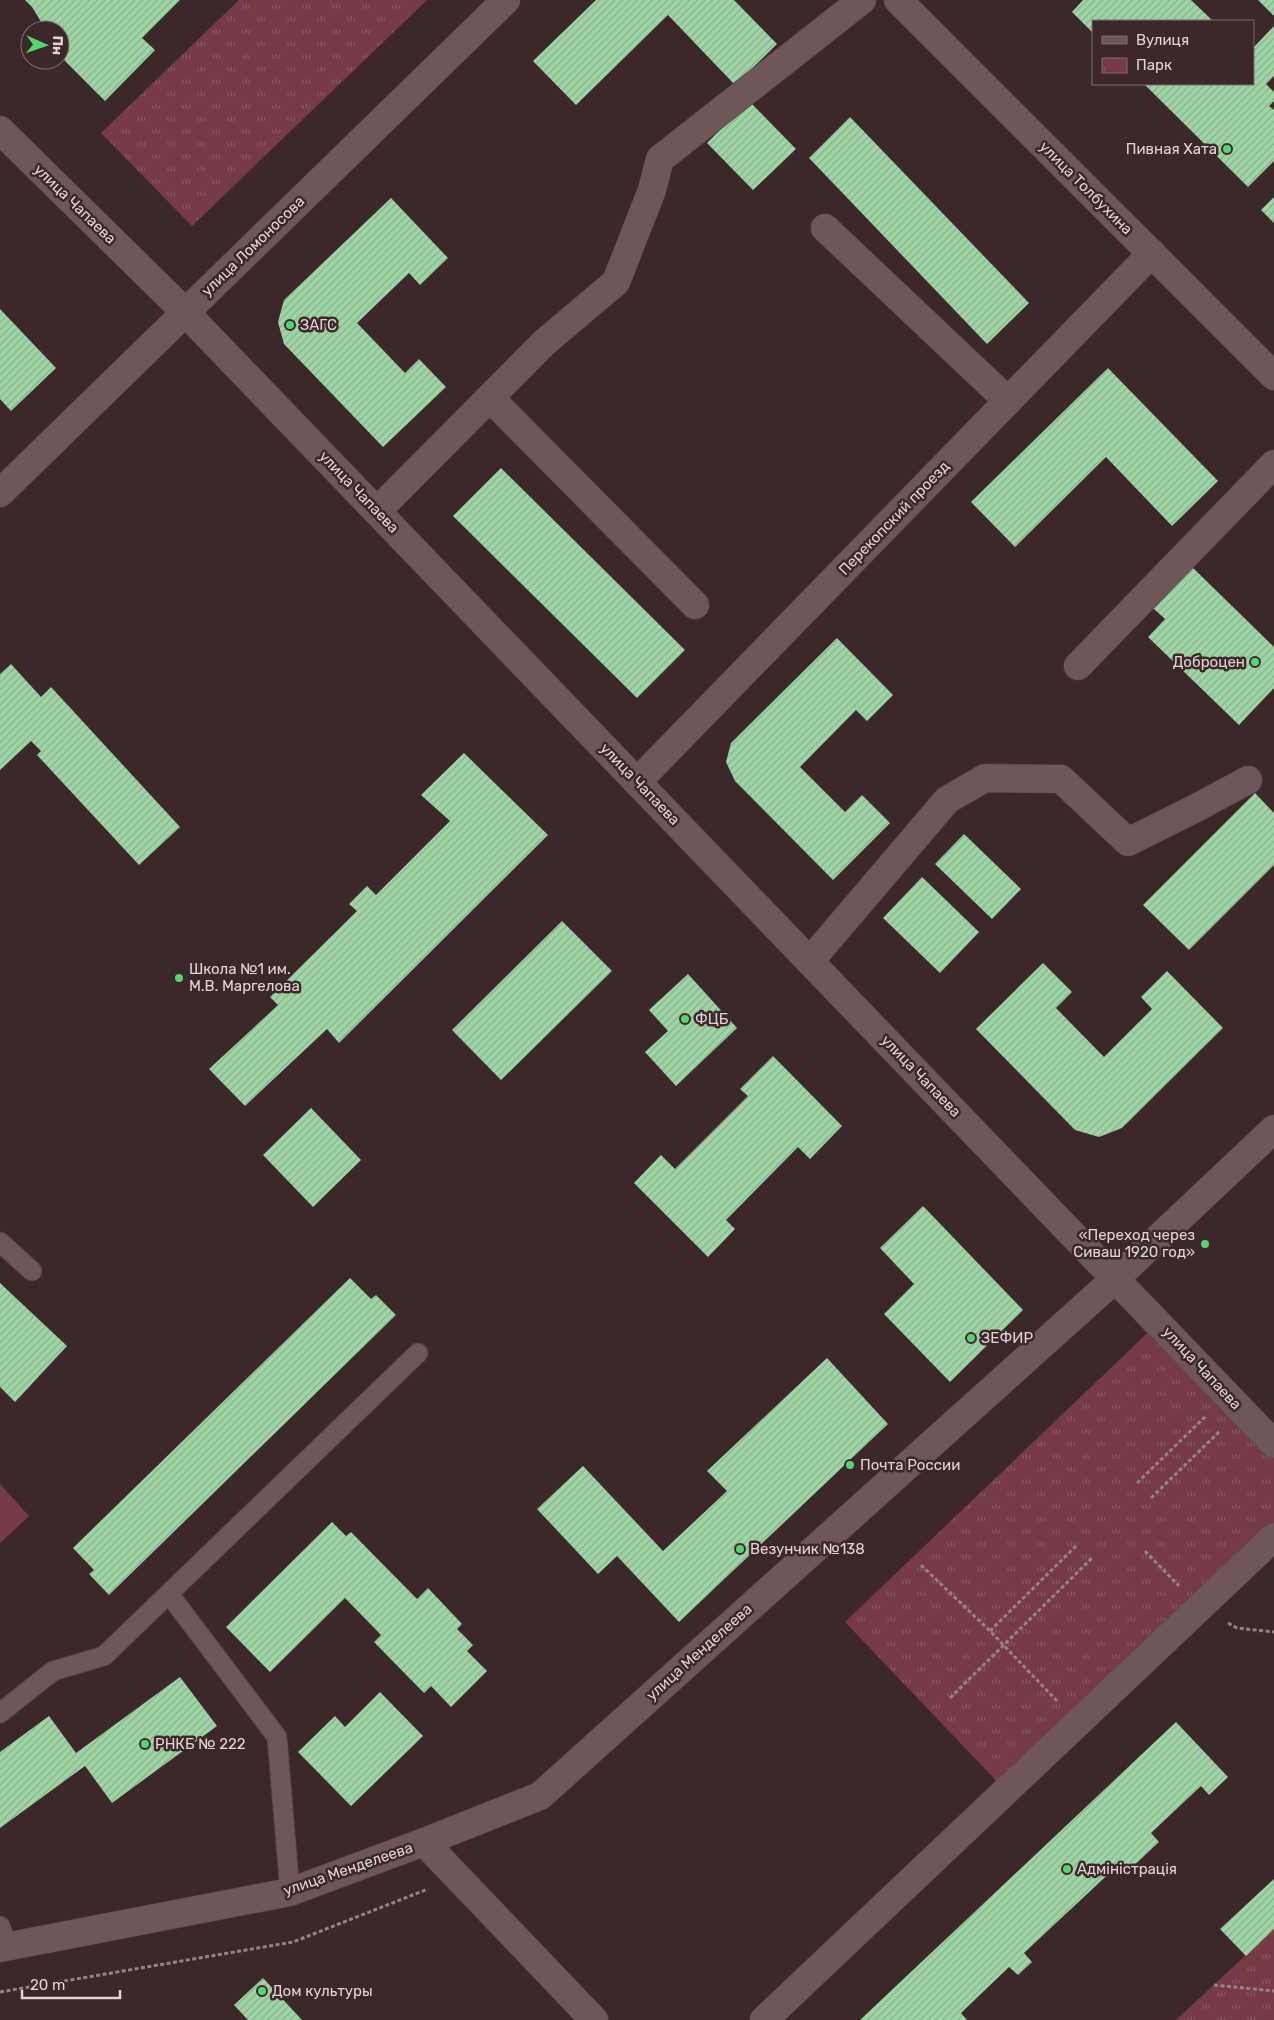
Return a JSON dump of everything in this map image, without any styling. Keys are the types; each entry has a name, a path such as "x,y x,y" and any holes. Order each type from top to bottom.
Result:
{"street":[{"name":"улица Ломоносова","path":"0,493 506,0"},
{"path":"377,511 545,342 616,282 652,190 660,159 862,0"},
{"name":"улица Толбухина","path":"898,0 1274,376"},
{"name":"улица Чапаева","path":"0,130 185,312 1274,1444"},
{"path":"825,228 1008,401"},
{"name":"Перекопский проезд","path":"637,782 1152,253"},
{"path":"490,398 695,605"},
{"path":"1078,666 1274,464"},
{"path":"810,961 947,800 985,778 1061,779 1128,842 1248,780"},
{"name":"улица Менделеева","path":"3,1940 290,1892 540,1796 1115,1278 1274,1129"},
{"path":"764,2020 1274,1537"},
{"path":"424,1842 594,2020"}],"lane":[{"path":"0,1242 32,1271"},
{"path":"0,1713 53,1671 104,1656 418,1352"},
{"path":"169,1594 277,1737 290,1892"}],"path":[{"path":"1137,1483 1212,1410 1235,1403"},
{"path":"1151,1498 1235,1403"},
{"path":"990,1631 1078,1544"},
{"path":"1145,1551 1200,1607 1237,1628 1274,1632"},
{"path":"950,1698 1092,1558"},
{"path":"922,1565 990,1631 1078,1723"},
{"path":"0,1992 292,1942 458,1877"},
{"path":"1214,1985 1274,1991"}],"green space":[{"path":"239,0 427,0 192,226 101,133"},
{"path":"1159,1322 1274,1444 1274,1537 1007,1792 845,1622"},
{"path":"0,1484 29,1516 0,1543"},
{"path":"1274,1929 1274,2020 1176,2020"}],"building":[{"path":"25,0 180,0 142,38 155,50 105,101 70,66 70,20 40,20"},
{"path":"596,0 734,0 777,44 735,85 668,15 576,105 533,61"},
{"path":"1083,0 1191,0 1212,20 1092,20 1092,32 1072,12"},
{"path":"1258,0 1274,0 1274,16"},
{"path":"1274,26 1274,76 1266,84 1274,92 1274,101 1269,106 1274,110 1274,161 1248,187 1145,85 1254,85 1254,47"},
{"path":"749,101 796,149 753,190 707,143"},
{"path":"850,117 1029,303 987,344 809,158"},
{"path":"1274,197 1274,223 1261,210"},
{"path":"391,198 448,258 420,285 409,273 357,323 405,373 419,359 446,387 383,447 284,344 278,322 284,300"},
{"path":"0,309 56,368 11,411 0,399"},
{"path":"1108,368 1218,481 1172,526 1106,457 1015,547 971,502"},
{"path":"501,468 685,650 637,698 453,516"},
{"path":"1192,567 1274,647 1274,688 1239,725 1148,637 1165,619 1153,608"},
{"path":"837,638 893,695 867,721 856,710 800,767 845,812 862,795 890,823 833,880 735,781 726,762 731,743"},
{"path":"11,664 41,697 51,687 180,827 139,865 37,755 41,751 31,741 0,770 0,674"},
{"path":"464,753 548,835 339,1043 327,1029 245,1106 209,1069 278,1005 270,997 357,911 349,904 367,886 376,895 450,821 421,795"},
{"path":"1255,793 1274,813 1274,865 1189,950 1143,905"},
{"path":"964,834 1021,889 992,919 935,864"},
{"path":"922,877 979,932 940,973 883,918"},
{"path":"562,921 612,971 501,1080 452,1030"},
{"path":"1043,963 1072,992 1056,1008 1104,1057 1152,1009 1141,997 1167,971 1223,1028 1122,1128 1099,1137 1075,1130 976,1029"},
{"path":"688,974 737,1028 676,1086 645,1052 668,1031 649,1010"},
{"path":"773,1056 842,1126 810,1159 798,1147 726,1220 735,1229 708,1257 634,1183 661,1155 675,1169 748,1096 740,1089"},
{"path":"311,1108 361,1160 313,1207 263,1155"},
{"path":"923,1206 1023,1310 950,1382 884,1314 914,1284 880,1248"},
{"path":"350,1278 371,1299 376,1295 396,1315 109,1595 89,1574 94,1570 73,1548"},
{"path":"0,1283 67,1346 15,1402 0,1387"},
{"path":"827,1358 888,1424 679,1622 617,1556 598,1574 537,1509 583,1466 663,1551 727,1491 707,1471"},
{"path":"332,1522 346,1536 351,1532 417,1599 428,1588 462,1624 457,1629 473,1645 467,1651 487,1671 451,1707 431,1686 424,1693 374,1642 381,1635 345,1598 270,1672 226,1627"},
{"path":"180,1677 217,1726 112,1803 85,1766 0,1828 0,1752 49,1716 76,1753"},
{"path":"380,1692 423,1736 351,1806 298,1752 335,1716 345,1727"},
{"name":"Адміністрація","path":"1176,1722 1228,1777 1209,1795 1201,1786 1151,1833 1159,1842 1126,1873 1118,1865 1024,1953 1032,1962 1018,1975 1009,1967 961,2013 967,2020 860,2020"},
{"path":"1274,1879 1274,1929 1246,1956 1220,1929"},
{"name":"Дом культуры","path":"263,1978 302,2020 248,2020 234,2005"}],"place":[{"name":"Пивная Хата","path":"1227,149"},
{"name":"ЗАГС","path":"290,325"},
{"name":"Доброцен","path":"1255,662"},
{"name":"Школа №1 им. М.В. Маргелова","path":"179,978"},
{"name":"ФЦБ","path":"685,1019"},
{"name":"«Переход через Сиваш 1920 год»","path":"1205,1244"},
{"name":"ЗЕФИР","path":"971,1338"},
{"name":"Почта России","path":"850,1465"},
{"name":"Везунчик №138","path":"740,1549"},
{"name":"РНКБ № 222","path":"145,1744"},
{"name":"Адміністрація","path":"1067,1869"},
{"name":"Дом культуры","path":"262,1991"}]}
